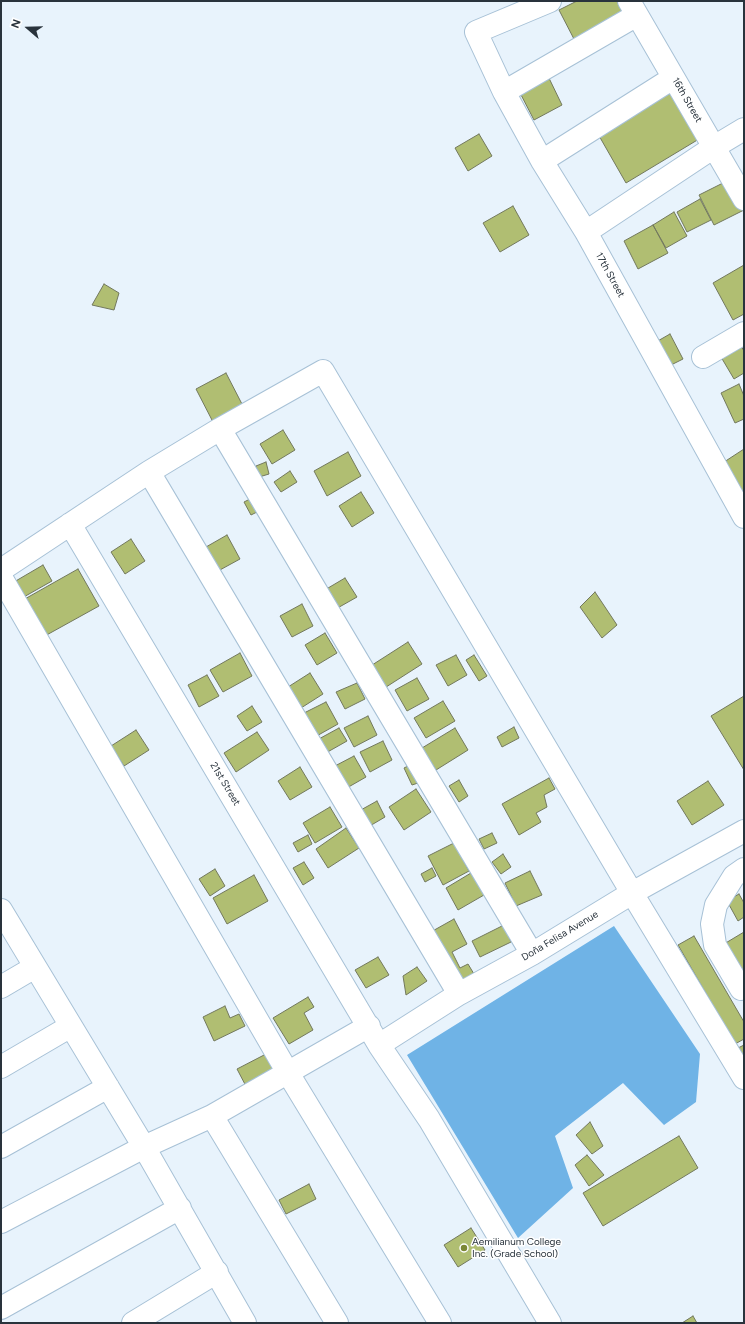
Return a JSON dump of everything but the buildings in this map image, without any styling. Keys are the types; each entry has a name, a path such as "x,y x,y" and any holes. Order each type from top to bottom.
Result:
{"street":[{"name":"17th Street","path":"550,1 476,32 504,92 542,161 586,232 744,517"},
{"name":"16th Street","path":"633,8 744,199"},
{"path":"504,92 633,8"},
{"path":"542,161 674,78"},
{"path":"586,232 714,147 744,129"},
{"path":"703,357 744,332"},
{"path":"1,570 149,472 220,429 323,371 744,1078"},
{"path":"220,429 532,954"},
{"path":"149,472 459,994"},
{"name":"21st Street","path":"70,524 374,1036 429,1119 550,1323"},
{"path":"1,577 288,1073 440,1323"},
{"name":"Doña Felisa Avenue","path":"1,1222 144,1147 212,1116 288,1073 374,1036 459,994 532,954 632,892 744,831"},
{"path":"741,989 715,945 712,924 716,905 734,876 744,869"},
{"path":"1,910 144,1147 246,1323"},
{"path":"1,987 35,967"},
{"path":"1,1066 71,1026"},
{"path":"1,1147 108,1087"},
{"path":"212,1116 337,1323"},
{"path":"1,1308 180,1208"},
{"path":"133,1323 217,1272"}],"shaded area":[{"path":"614,926 700,1054 696,1102 664,1125 623,1083 555,1136 573,1188 518,1238 407,1055"}],"place":[{"name":"Aemilianum College Inc. (Grade School)","path":"464,1248"}]}
